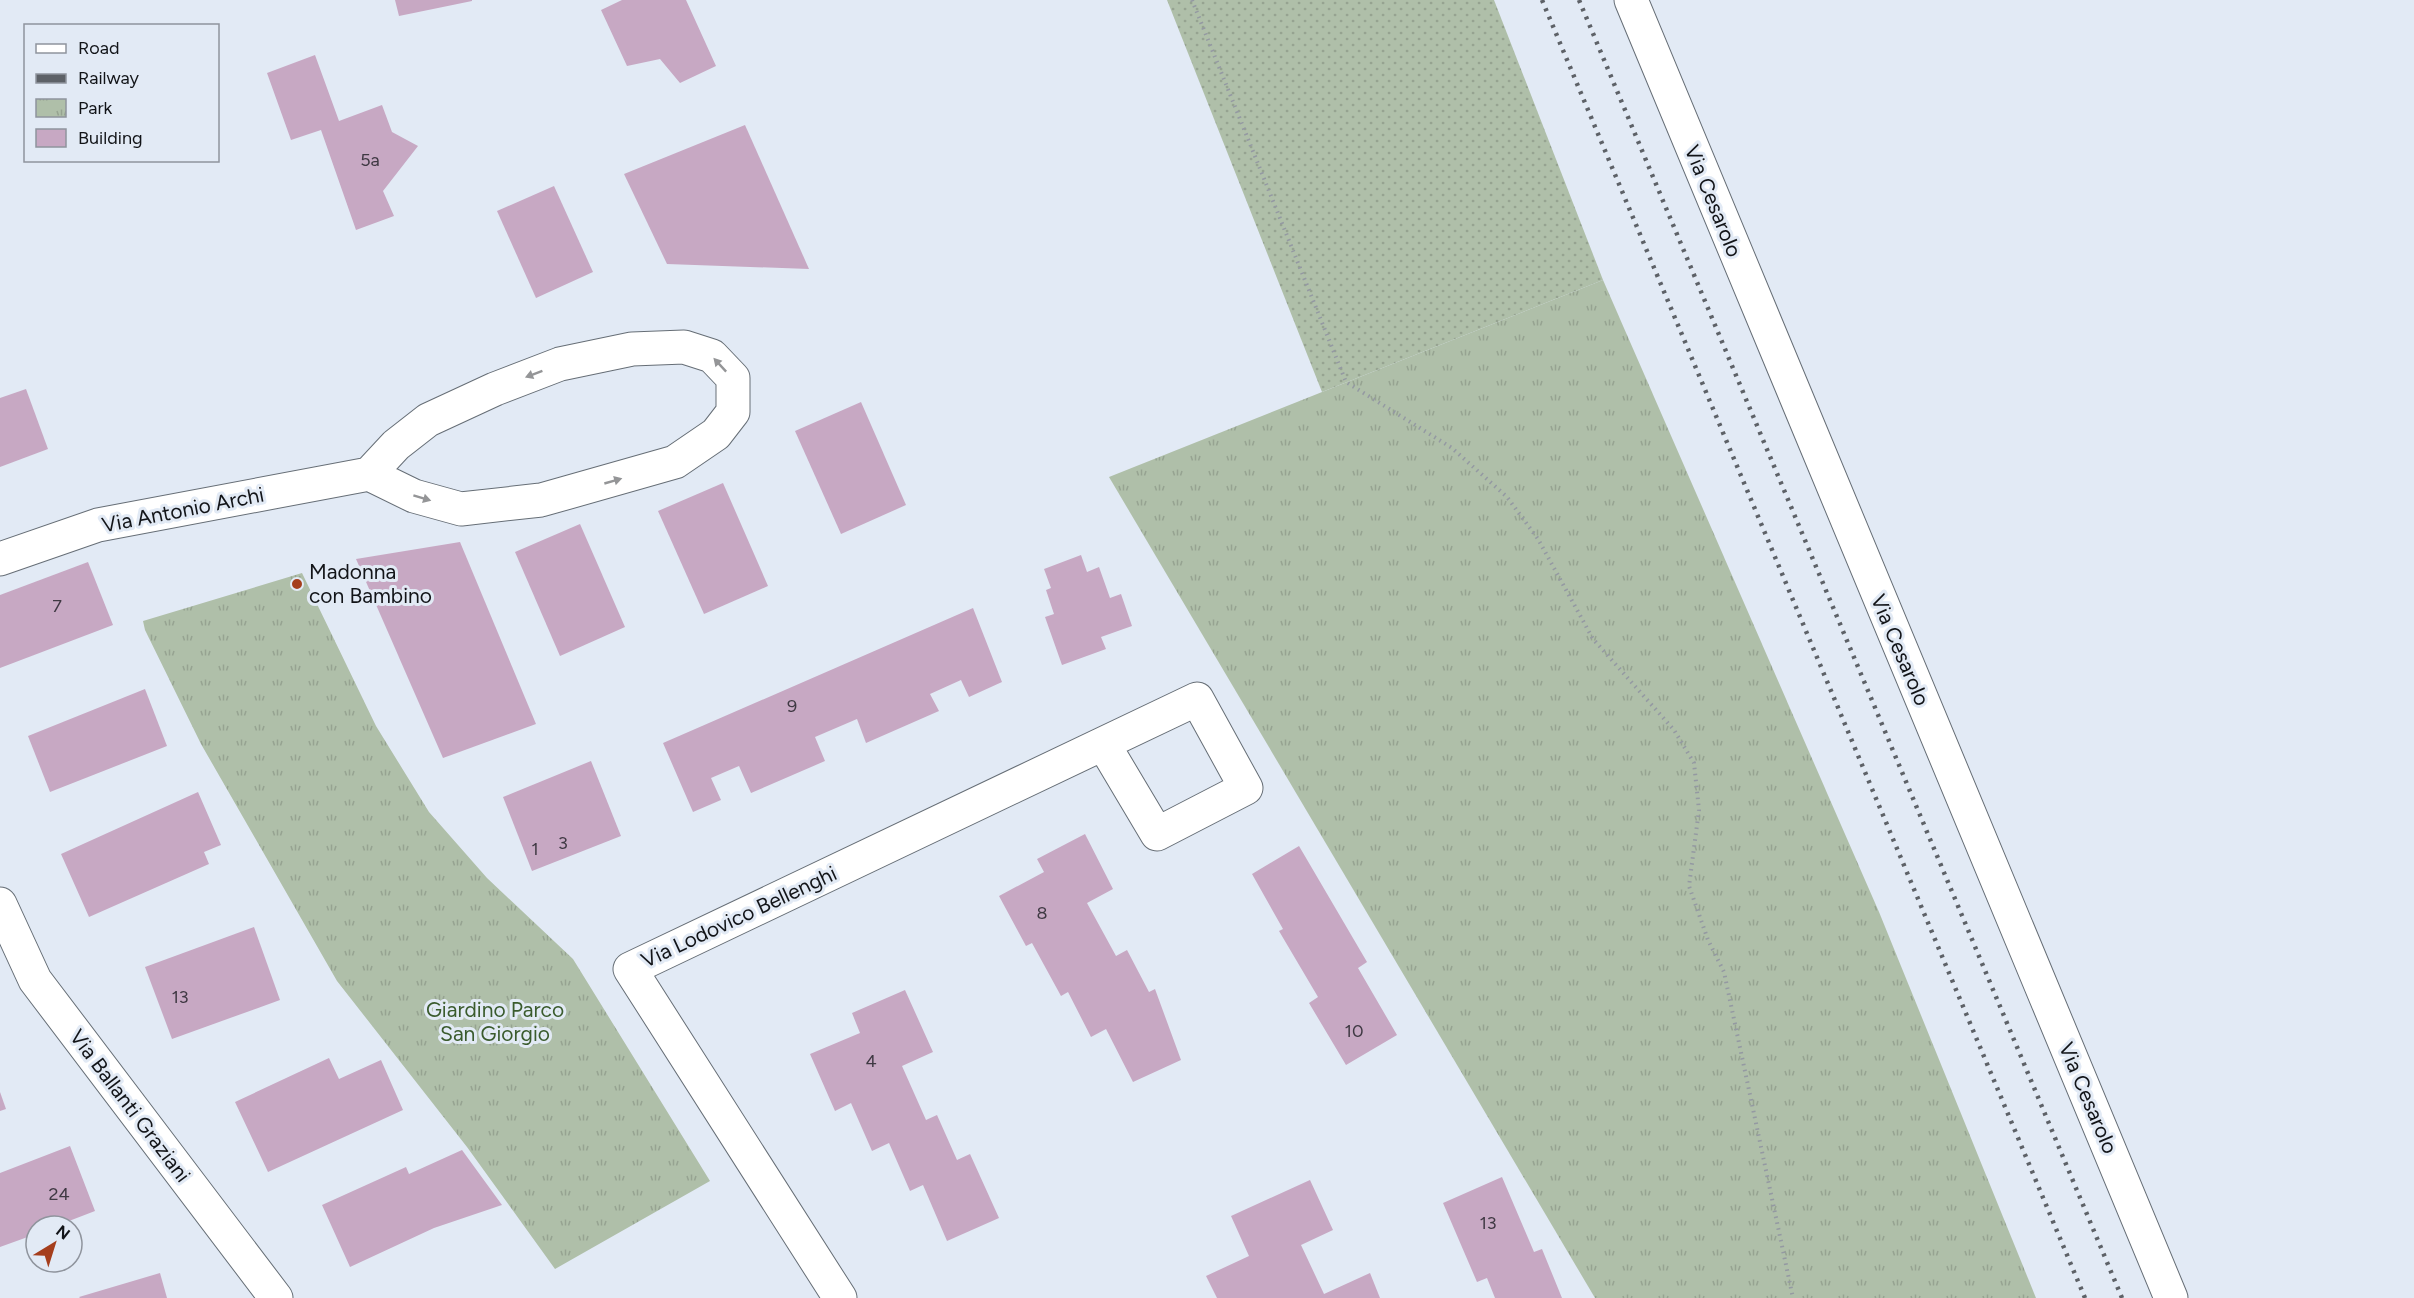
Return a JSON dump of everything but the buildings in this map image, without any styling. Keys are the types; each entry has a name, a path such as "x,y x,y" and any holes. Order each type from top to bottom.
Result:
{"street":[{"name":"Via Cesarolo","path":"1631,0 2172,1298"},
{"path":"684,347 712,356 733,378 733,412 716,434 675,462 541,500 461,509 414,496 369,474 396,445 428,420 495,389 560,364 632,349 684,347"},
{"name":"Via Antonio Archi","path":"0,559 98,525 369,474"},
{"name":"Via Lodovico Bellenghi","path":"840,1298 630,969 1104,745"},
{"name":"Via Ballanti Graziani","path":"0,904 35,980 276,1298"}],"path":[{"path":"1192,0 1346,382 1452,448 1507,496 1538,539 1593,639 1674,730 1694,763 1700,810 1689,886 1708,940 1724,972 1793,1298"}],"green space":[{"path":"1167,0 1494,0 1603,280 1322,392"},
{"path":"1603,280 1879,912 2036,1298 1595,1298 1109,477"},
{"name":"Giardino Parco San Giorgio","path":"302,573 376,726 429,812 487,878 573,959 710,1181 555,1269 467,1147 337,981 201,744 145,630 143,621"}],"railway":[{"path":"1542,0 2085,1298"},
{"path":"1579,0 2122,1298"}],"place":[{"name":"Madonna con Bambino","path":"297,584"}]}
